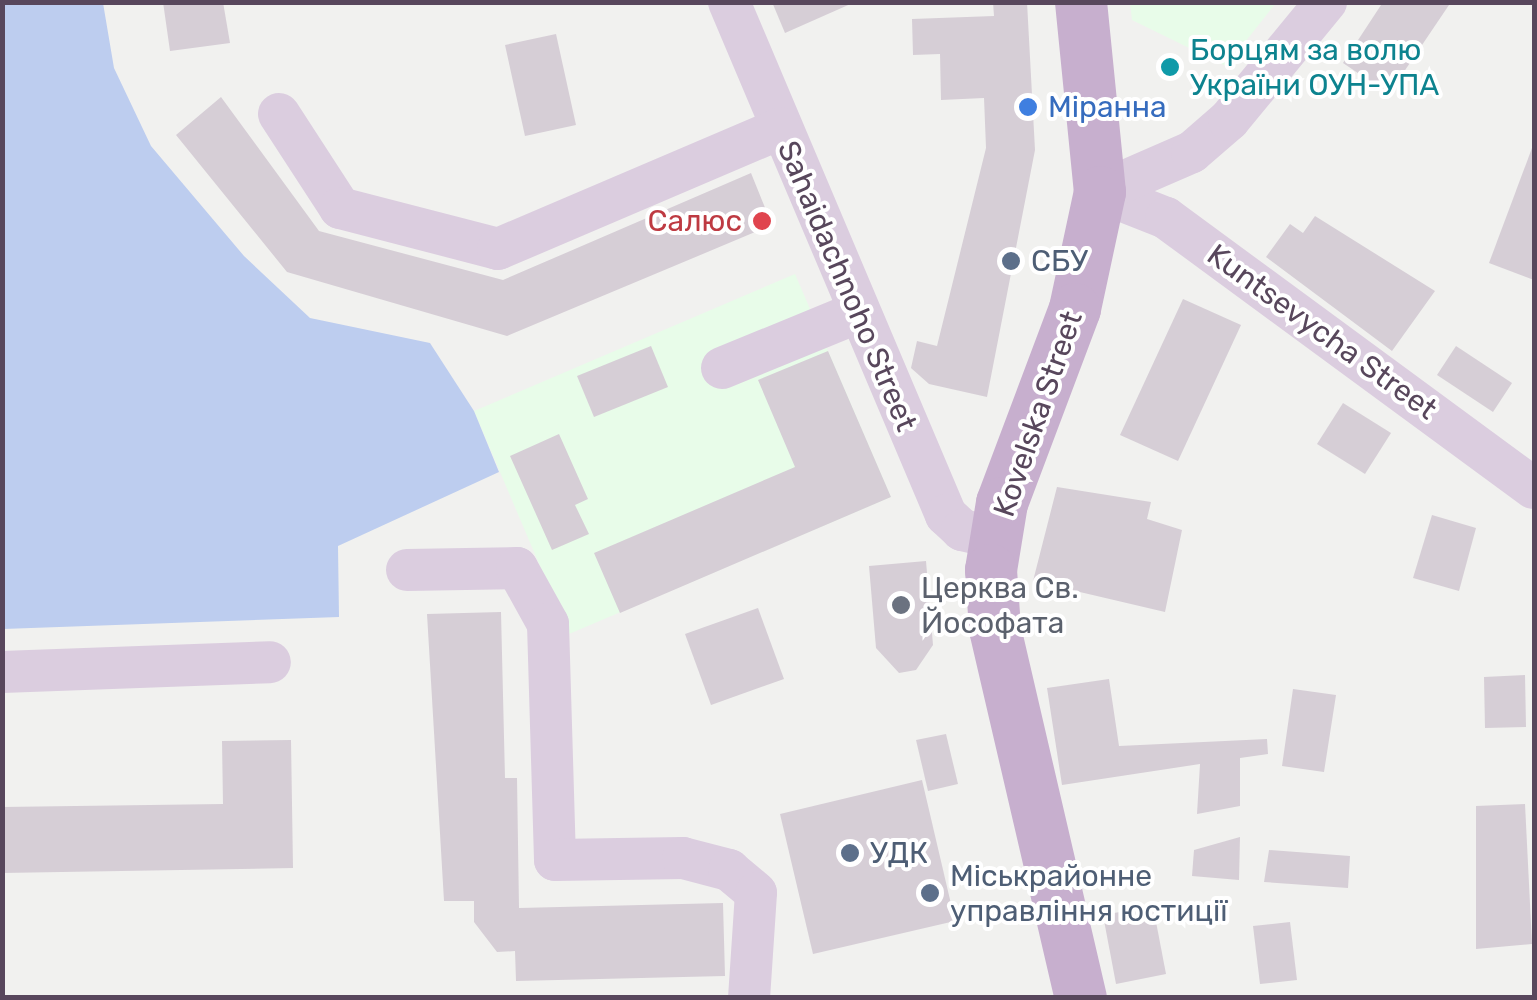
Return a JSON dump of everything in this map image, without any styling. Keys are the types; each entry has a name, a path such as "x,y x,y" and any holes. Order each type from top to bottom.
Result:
{"main road":[{"name":"Kovelska Street","path":"1081,2 1100,192 1075,308 1002,503 996,538 995,628 1081,998"}],"street":[{"name":"Sahaidachnoho Street","path":"729,2 856,314 946,515 962,530 996,538"},
{"path":"1100,192 1192,152 1229,120 1326,2"},
{"path":"279,114 340,208 498,249 781,128"},
{"name":"Kuntsevycha Street","path":"1100,192 1166,218 1534,488"},
{"path":"722,368 856,314"},
{"path":"407,570 517,568 548,624 555,860 683,858 729,870 756,894 749,998"},
{"path":"2,672 270,662"}],"shaded area":[{"path":"1130,2 1276,3 1226,66 1132,20"},
{"path":"2,3 103,3 114,68 151,146 244,256 310,318 430,343 474,411 499,472 338,546 339,617 3,629"},
{"path":"795,274 891,497 569,634 474,411"}],"building":[{"path":"163,2 223,2 230,43 170,51"},
{"path":"772,2 855,2 785,33"},
{"path":"993,2 1027,2 1035,150 987,397 929,384 911,368 917,341 937,346 986,148 984,98 941,100 940,54 913,55 912,19 994,16"},
{"path":"1383,2 1451,2 1389,94 1343,63"},
{"path":"556,34 576,125 525,136 505,45"},
{"path":"221,97 319,231 503,280 751,173 772,225 507,336 287,272 176,135"},
{"path":"1534,149 1534,280 1489,263"},
{"path":"1315,216 1435,291 1392,351 1266,257 1290,224 1303,233"},
{"path":"1183,299 1241,325 1178,461 1120,435"},
{"path":"651,346 668,387 594,417 577,376"},
{"path":"1456,346 1512,383 1493,412 1437,375"},
{"path":"828,351 891,497 620,613 594,553 795,467 758,380"},
{"path":"1343,403 1391,433 1365,474 1317,444"},
{"path":"559,434 588,499 575,505 589,534 552,550 510,456"},
{"path":"1057,487 1151,502 1147,519 1182,530 1165,612 1033,581"},
{"path":"1432,515 1476,528 1459,591 1413,578"},
{"name":"Церква Св. Йософата","path":"926,561 933,645 916,670 899,673 876,648 869,566"},
{"path":"758,608 784,679 711,705 685,634"},
{"path":"501,612 505,778 517,778 519,908 723,903 725,976 516,981 515,951 497,952 474,922 474,901 444,901 427,614"},
{"path":"1525,675 1526,727 1485,728 1484,677"},
{"path":"1109,679 1119,746 1267,739 1268,754 1240,758 1240,806 1197,814 1200,764 1062,785 1047,688"},
{"path":"1293,689 1336,695 1324,772 1282,766"},
{"path":"946,734 958,784 928,791 916,740"},
{"path":"291,740 293,868 2,873 2,807 223,804 222,741"},
{"path":"922,780 955,921 813,954 780,814"},
{"path":"1525,804 1532,944 1476,949 1476,806"},
{"path":"1240,837 1239,880 1192,876 1194,850"},
{"path":"1269,850 1350,856 1348,888 1264,882"},
{"path":"1153,906 1166,974 1116,984 1103,915"},
{"path":"1290,922 1297,980 1260,984 1253,926"}],"place":[{"name":"Борцям за волю України ОУН-УПА","path":"1170,67"},
{"name":"Міранна","path":"1028,107"},
{"name":"Салюс","path":"762,221"},
{"name":"СБУ","path":"1011,261"},
{"name":"Церква Св. Йософата","path":"901,605"},
{"name":"УДК","path":"850,853"},
{"name":"Міськрайонне управління юстиції","path":"930,893"}]}
